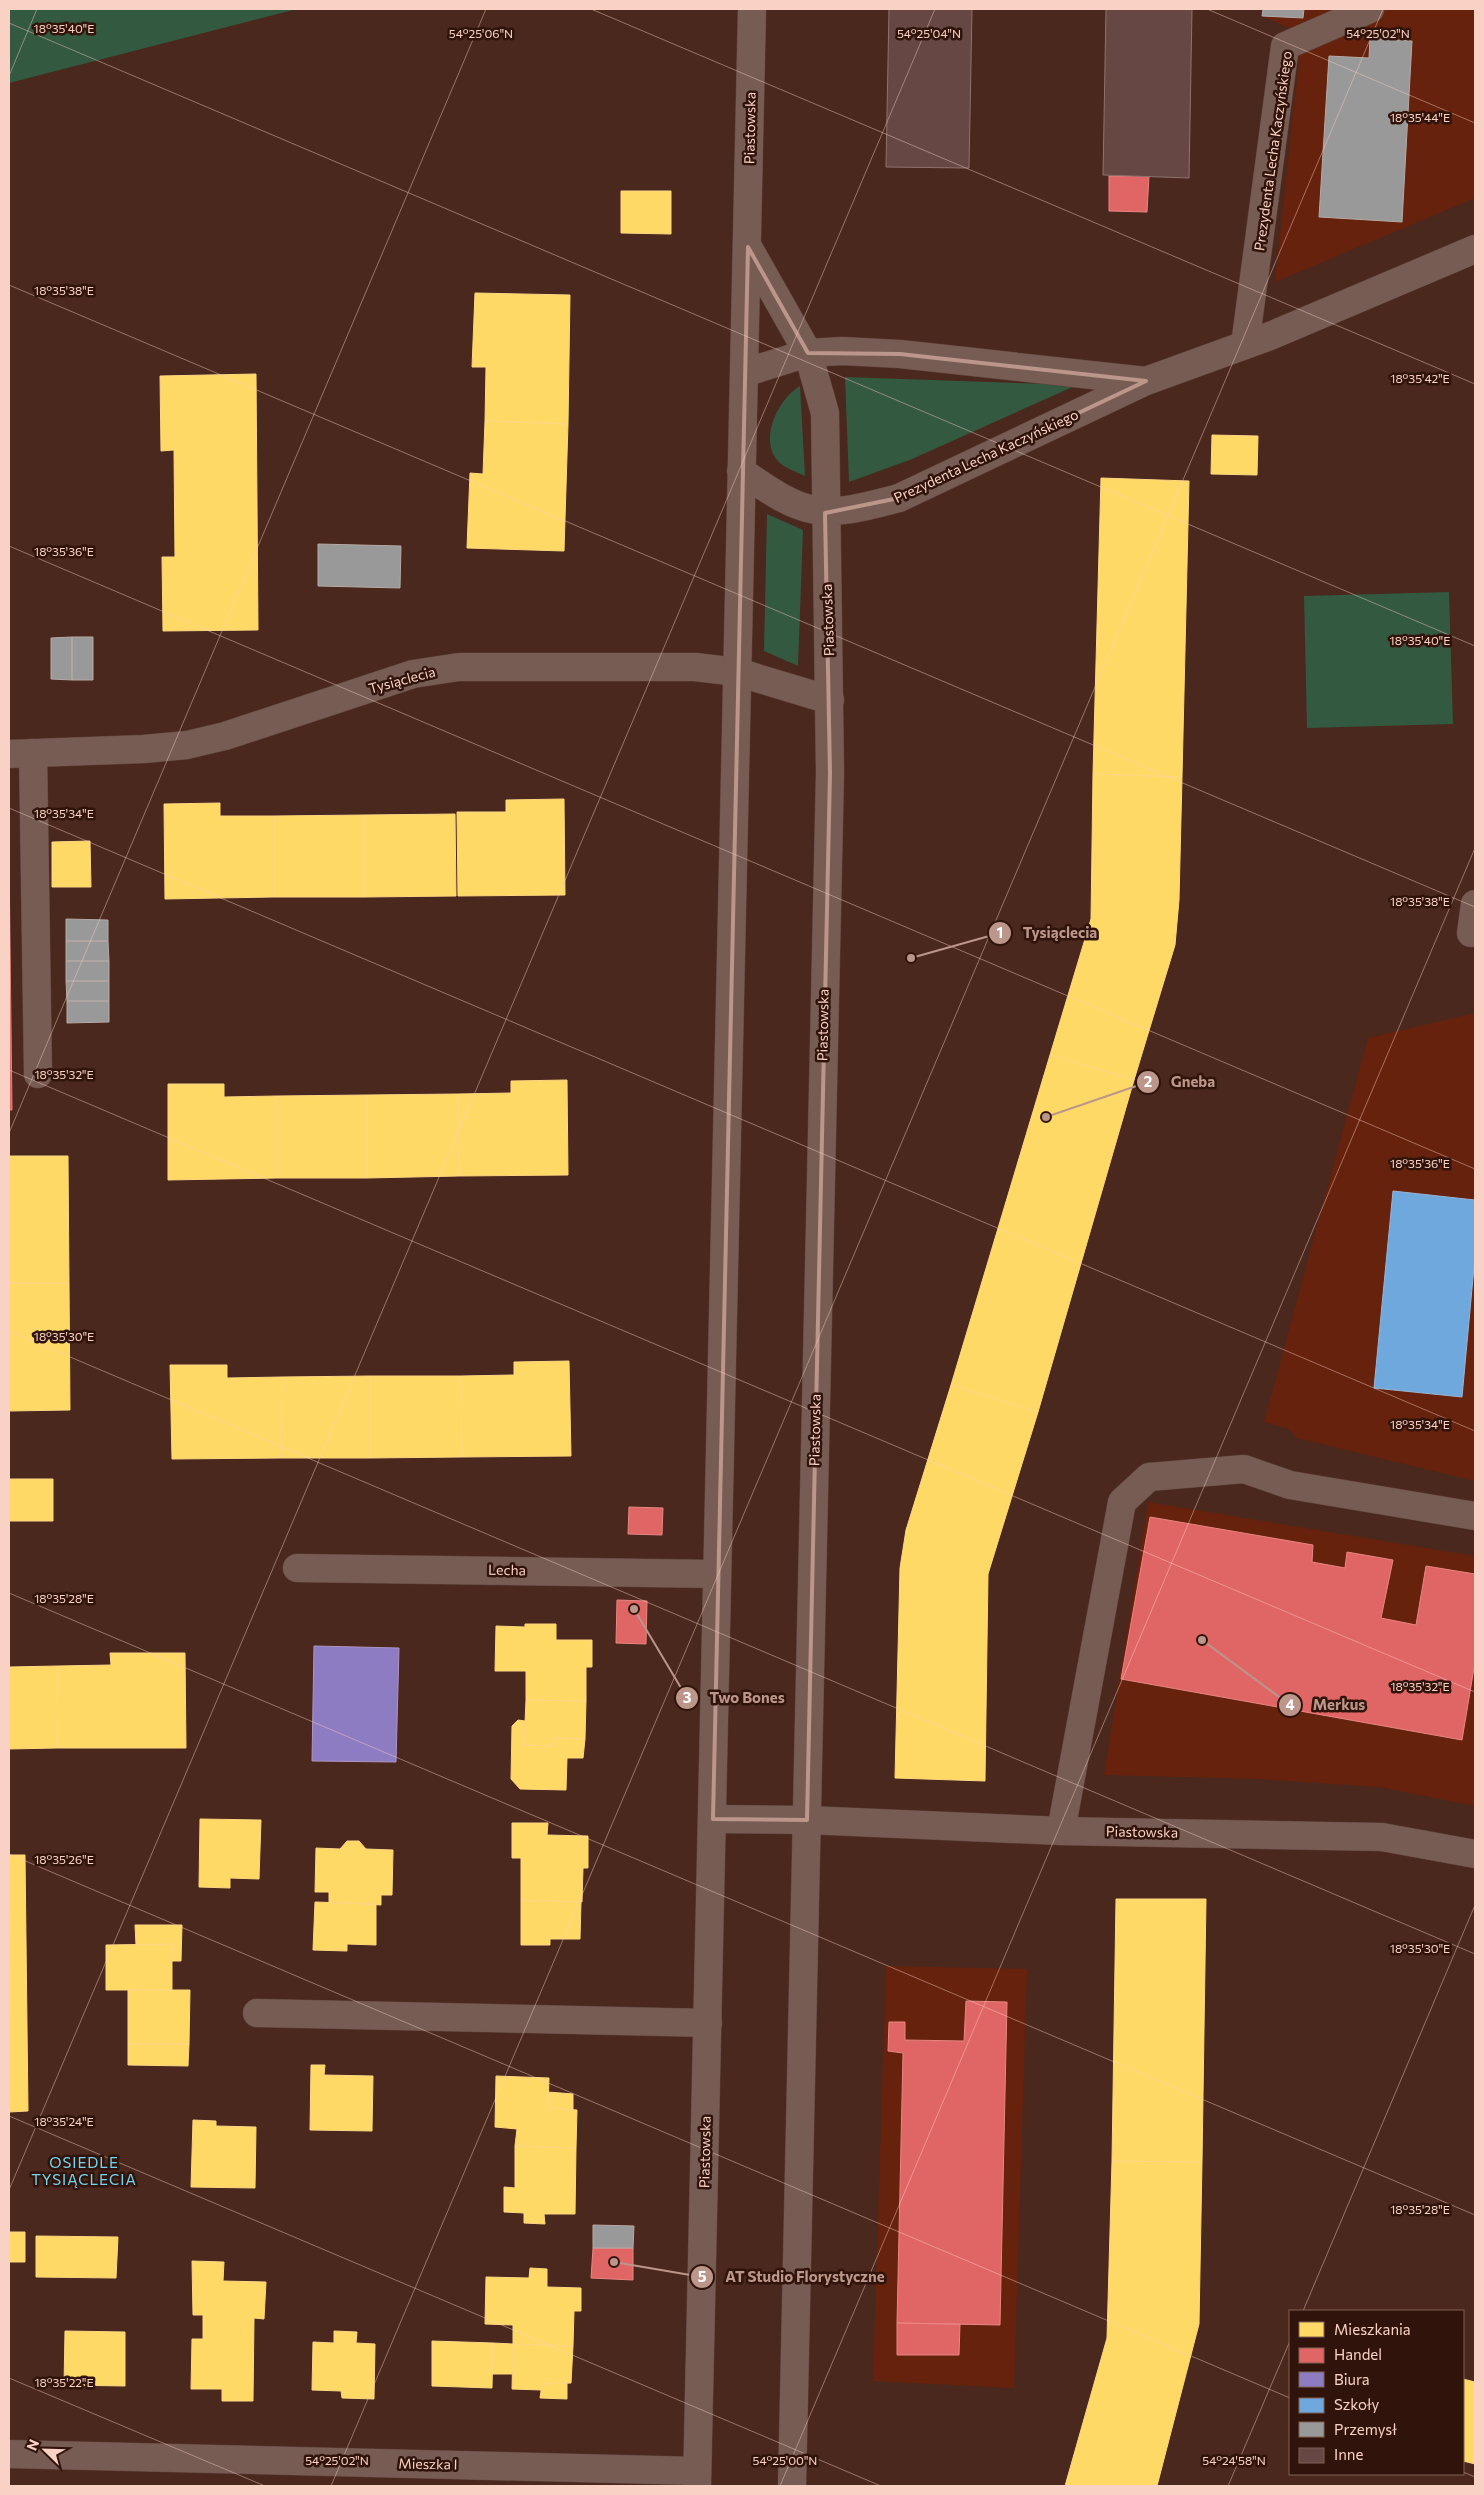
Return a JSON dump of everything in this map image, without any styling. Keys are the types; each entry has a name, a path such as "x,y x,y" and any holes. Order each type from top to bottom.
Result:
{"street":[{"name":"Piastowska","path":"697,2478 752,9"},
{"name":"Prezydenta Lecha Kaczyńskiego","path":"1245,345 1285,46 1370,9"},
{"name":"Piastowska","path":"748,248 808,353 825,413 824,513 830,700 792,2486"},
{"name":"Prezydenta Lecha Kaczyńskiego","path":"741,471 774,495 805,509 824,513 861,508 899,498 1146,381 1245,345 1475,249"},
{"name":"Prezydenta Lecha Kaczyńskiego","path":"744,373 808,353 842,351 900,354 1146,381"},
{"name":"Tysiąclecia","path":"21,753 144,749 187,745 225,736 413,674 459,667 696,667 737,672 830,700"},
{"path":"21,753 38,1074"},
{"path":"1472,932 1475,904"},
{"path":"1061,1830 1122,1502 1149,1477 1244,1469 1290,1485 1475,1516"},
{"name":"Lecha","path":"297,1568 717,1574"},
{"name":"Piastowska","path":"713,1819 807,1820 1061,1830 1382,1836 1475,1854"},
{"path":"257,2013 708,2023"},
{"name":"Mieszka I","path":"9,2454 697,2478"}],"highlighted area":[{"path":"748,247 808,353 900,354 1146,381 899,498 825,513 830,773 807,1820 713,1819"}],"shaded area":[{"path":"1263,9 1475,9 1475,198 1275,282 1302,34 1262,16"},
{"path":"1475,1013 1475,1481 1297,1438 1289,1429 1264,1422 1368,1038"},
{"path":"1148,1502 1475,1556 1475,1806 1379,1787 1259,1779 1104,1775"},
{"path":"886,1966 1027,1969 1014,2388 873,2381"}],"green space":[{"path":"9,9 297,9 9,83"},
{"path":"845,377 1077,385 912,459 849,482"},
{"path":"800,386 805,476 787,468 778,461 772,452 770,442 774,420 779,409 792,392"},
{"path":"767,514 803,530 798,666 764,651"},
{"path":"1449,592 1453,724 1307,728 1304,596"}],"building: Mieszkania":[{"path":"621,191 671,191 671,234 621,233"},
{"path":"475,293 570,295 568,424 485,421 486,367 472,367"},
{"path":"256,374 258,630 163,631 162,557 175,557 174,450 161,451 160,376"},
{"path":"485,421 568,424 564,551 467,548 470,473 483,474"},
{"path":"1212,435 1258,436 1257,475 1211,474"},
{"path":"1101,478 1189,481 1182,777 1093,774"},
{"path":"1093,774 1182,777 1179,900 1175,945 1134,1080 1050,1055 1091,919"},
{"path":"564,799 565,895 458,896 457,812 506,812 506,800"},
{"path":"220,803 220,816 274,816 274,897 165,899 164,804"},
{"path":"455,814 456,896 365,897 365,815"},
{"path":"365,815 365,897 274,897 274,816"},
{"path":"90,841 91,887 52,887 52,842"},
{"path":"1050,1055 1134,1080 1038,1412 951,1385"},
{"path":"567,1080 568,1175 459,1176 458,1094 511,1093 511,1081"},
{"path":"168,1084 224,1084 224,1097 277,1096 277,1178 168,1180"},
{"path":"458,1094 459,1176 367,1178 367,1095"},
{"path":"367,1095 367,1178 277,1178 277,1096"},
{"path":"9,1156 68,1156 69,1283 9,1283"},
{"path":"9,1283 69,1283 70,1410 9,1411"},
{"path":"569,1361 571,1456 462,1457 461,1376 514,1375 514,1362"},
{"path":"170,1365 227,1365 227,1378 282,1377 280,1458 172,1459"},
{"path":"370,1376 461,1376 462,1457 370,1458"},
{"path":"370,1376 370,1458 280,1458 282,1377"},
{"path":"951,1385 1038,1412 988,1574 985,1781 895,1778 900,1568 906,1530"},
{"path":"9,1479 53,1479 53,1521 9,1521"},
{"path":"525,1624 556,1624 556,1640 592,1640 592,1667 586,1667 586,1701 526,1700 526,1671 495,1671 496,1626 525,1627"},
{"path":"110,1653 185,1653 186,1748 57,1748 58,1666 111,1665"},
{"path":"58,1666 57,1748 9,1749 9,1667"},
{"path":"526,1700 586,1701 585,1739 554,1738 554,1746 524,1745"},
{"path":"518,1720 525,1721 524,1745 554,1746 554,1738 585,1739 583,1758 567,1758 566,1790 520,1789 511,1779 512,1726"},
{"path":"200,1819 261,1820 259,1879 230,1878 230,1888 199,1887"},
{"path":"512,1823 548,1823 547,1835 588,1836 588,1868 583,1868 582,1902 521,1900 521,1858 512,1858"},
{"path":"347,1841 359,1841 366,1849 393,1850 392,1895 381,1895 381,1905 329,1902 329,1892 315,1892 316,1848 340,1849"},
{"path":"9,1855 25,1855 28,2111 9,2112"},
{"path":"1116,1899 1206,1899 1202,2162 1112,2161"},
{"path":"521,1900 581,1902 580,1939 550,1939 550,1945 521,1945"},
{"path":"315,1902 376,1904 376,1945 347,1944 347,1951 313,1950"},
{"path":"135,1925 182,1925 181,1961 172,1961 172,1944 136,1945"},
{"path":"172,1944 172,1990 106,1990 106,1945"},
{"path":"128,1990 190,1990 189,2044 128,2044"},
{"path":"128,2044 189,2044 188,2066 128,2065"},
{"path":"311,2065 325,2065 324,2075 373,2076 372,2131 310,2130"},
{"path":"496,2076 549,2078 548,2108 577,2110 576,2148 515,2146 517,2129 495,2127"},
{"path":"548,2092 573,2094 573,2110 548,2108"},
{"path":"193,2120 216,2121 216,2126 256,2127 255,2188 191,2187"},
{"path":"515,2146 576,2148 575,2214 544,2214 545,2224 524,2223 524,2213 504,2212 504,2187 515,2188"},
{"path":"1112,2161 1202,2162 1199,2324 1157,2486 1065,2486 1107,2338"},
{"path":"9,2232 25,2232 25,2262 9,2262"},
{"path":"36,2236 118,2237 116,2278 36,2277"},
{"path":"192,2261 224,2262 223,2281 266,2282 264,2319 254,2318 253,2401 222,2401 222,2389 191,2389 192,2339 203,2339 203,2315 193,2315"},
{"path":"530,2268 547,2269 547,2287 581,2288 581,2311 574,2311 573,2346 513,2344 513,2325 485,2324 486,2277 529,2278"},
{"path":"65,2331 125,2332 125,2386 64,2385"},
{"path":"334,2331 357,2332 356,2343 375,2344 374,2399 342,2398 341,2391 312,2390 313,2342 334,2343"},
{"path":"432,2341 493,2343 492,2388 432,2386"},
{"path":"493,2343 513,2344 512,2374 492,2374"},
{"path":"513,2344 573,2346 571,2383 542,2384 541,2390 512,2389"},
{"path":"1464,2379 1475,2382 1475,2464 1464,2461"},
{"path":"567,2383 567,2399 540,2398 542,2384"}],"building: Handel":[{"path":"1109,176 1149,176 1147,212 1109,211"},
{"path":"9,857 12,1110 9,1110"},
{"path":"629,1507 663,1508 662,1535 628,1534"},
{"path":"1150,1517 1313,1545 1312,1562 1345,1568 1347,1552 1393,1560 1381,1618 1416,1625 1426,1566 1475,1574 1475,1662 1462,1740 1121,1679"},
{"path":"617,1600 647,1601 646,1644 616,1643"},
{"path":"966,2001 1007,2002 1000,2325 897,2323 903,2053 888,2051 889,2022 905,2022 905,2040 964,2041"},
{"path":"593,2248 633,2248 633,2280 591,2278"},
{"path":"897,2323 960,2324 959,2355 897,2355"}],"building: Biura":[{"path":"314,1646 399,1648 396,1762 312,1761"}],"building: Szkoły":[{"path":"1393,1191 1475,1200 1475,1256 1462,1397 1374,1388"}],"building: Przemysł":[{"path":"1263,9 1304,9 1303,18 1262,16"},
{"path":"1370,38 1412,41 1402,222 1319,217 1329,56 1369,58"},
{"path":"318,544 401,546 400,588 318,586"},
{"path":"72,637 72,680 51,679 51,638"},
{"path":"72,637 93,637 93,680 72,680"},
{"path":"66,919 108,920 108,941 66,941"},
{"path":"66,941 108,941 109,961 66,961"},
{"path":"66,961 109,961 109,981 66,981"},
{"path":"66,981 109,981 109,1001 67,1001"},
{"path":"67,1001 109,1001 109,1022 67,1023"},
{"path":"593,2225 634,2226 633,2248 593,2248"}],"building: Inne":[{"path":"889,9 972,9 969,168 886,167"},
{"path":"1106,9 1192,9 1189,178 1103,175"}],"place":[{"name":"Tysiąclecia","path":"911,958"},
{"name":"Gneba","path":"1046,1117"},
{"name":"Two Bones","path":"634,1609"},
{"name":"Merkus","path":"1202,1640"},
{"name":"AT Studio Florystyczne","path":"614,2262"}],"district":[{"name":"OSIEDLE TYSIĄCLECIA","path":"84,2172"}]}
